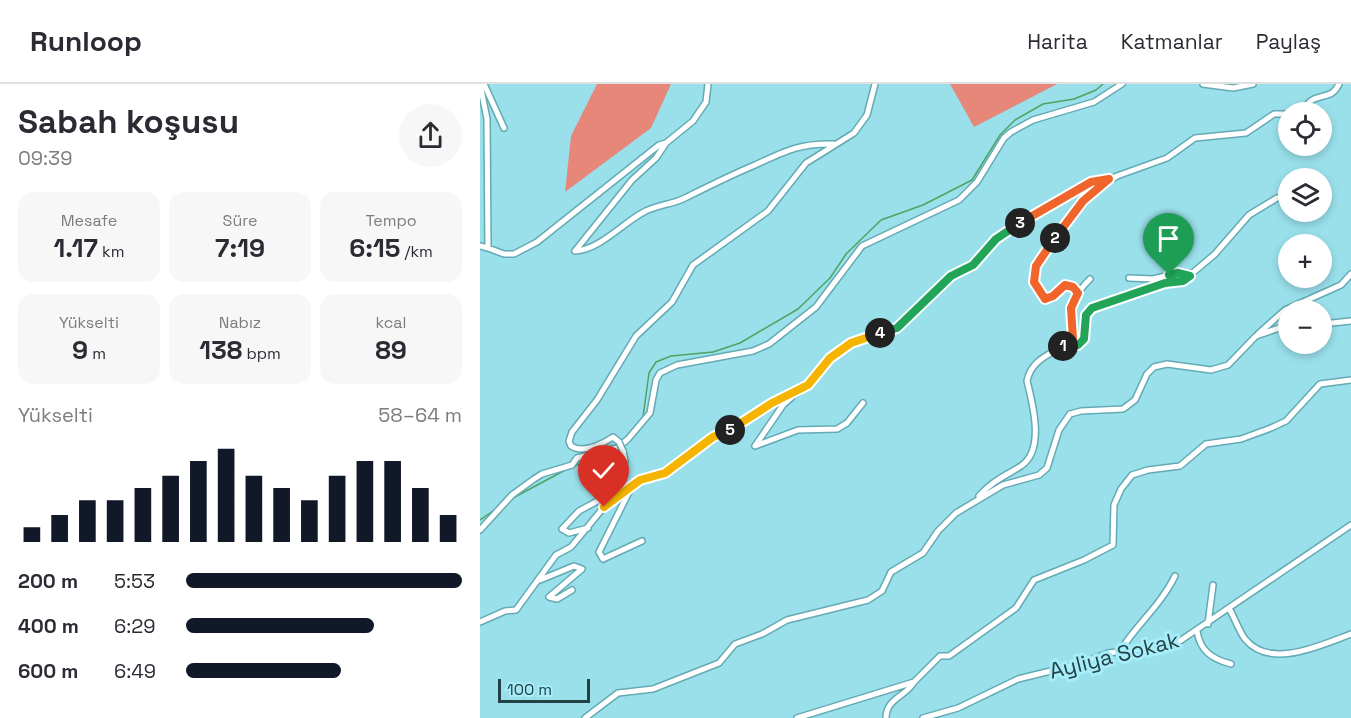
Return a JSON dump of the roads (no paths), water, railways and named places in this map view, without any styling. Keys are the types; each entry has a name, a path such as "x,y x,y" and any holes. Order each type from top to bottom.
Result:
{"street":[{"path":"482,84 487,119 488,248"},
{"path":"482,84 504,128"},
{"path":"708,84 706,102 693,121 666,143 656,158 632,180 575,251 582,251 642,213 685,198 714,181 791,147 811,143 834,144"},
{"path":"604,507 605,497 625,461 620,442 614,437 603,444 578,450 568,441 572,432 597,400 636,336 672,302 693,265 768,211 806,163 854,133 867,115 874,84"},
{"path":"480,530 512,495 542,474 572,465 576,458 601,453 625,442 650,413 656,380 660,373 676,366 753,351 769,344 790,330 821,301 862,246 959,201 977,182 1004,138 1011,132 1033,120 1094,102 1122,84"},
{"path":"1203,84 1233,88 1253,84"},
{"path":"1309,102 1328,97 1335,92 1339,84"},
{"path":"480,111 487,119"},
{"path":"863,403 848,423 837,429 794,431 755,447 783,405 808,385 830,358 851,343 897,328 951,276 980,259 1002,234 1091,182 1109,179 1167,158 1195,138 1246,133 1274,114 1278,114"},
{"path":"480,246 504,254 514,254 537,242 561,225 617,176 659,145 666,143"},
{"path":"1078,293 1073,287 1065,285 1053,296 1045,299 1034,282 1036,266 1072,214 1109,179"},
{"path":"1058,347 1078,345 1084,339 1086,315 1092,308 1165,283 1183,281 1215,254 1248,215 1277,198"},
{"path":"1129,278 1153,279 1178,273 1190,276"},
{"path":"585,718 618,693 653,689 719,663 735,644 762,634 787,620 868,600 882,591 891,572 923,554 938,531 956,513 1003,485 1039,475 1047,468 1059,430 1070,414 1080,411 1123,409 1135,400 1147,374 1154,367 1167,364 1211,370 1228,364 1285,310 1341,285 1351,274"},
{"path":"976,500 991,482 1021,466 1033,453 1035,437 1027,381 1029,373 1040,360 1073,339 1071,308 1078,293 1090,279"},
{"path":"1332,323 1351,321"},
{"path":"1256,336 1278,329"},
{"path":"886,718 888,707 894,699 940,656 949,656 1016,608 1034,580 1084,560 1113,545 1114,505 1121,489 1132,475 1180,465 1206,444 1241,439 1271,428 1286,421 1320,384 1351,380"},
{"path":"480,622 505,611 516,610 556,555 571,547 604,507 633,485 665,473 713,437 736,427 772,403 797,393"},
{"path":"633,485 599,552 603,559 642,541"},
{"path":"588,527 569,532 562,529 579,511 605,497"},
{"name":"Ayliya Sokak","path":"923,718 958,708 1007,682 1120,651 1167,647 1230,610 1351,525"},
{"path":"536,583 549,574 574,566 582,568 549,597 557,599 572,590"},
{"path":"1120,651 1132,633 1166,594 1175,576"},
{"path":"1208,624 1213,585"},
{"path":"1230,610 1245,639 1264,653 1277,655 1321,645 1351,634"},
{"path":"1197,631 1203,650 1218,660 1231,664"},
{"path":"797,718 822,715 914,682"}],"waterway":[{"path":"643,417 649,373 656,362 671,356 713,352 740,343 798,309 830,278 846,254 881,220 923,205 972,180 1000,135 1015,120 1043,104 1074,99 1096,90 1103,84"},
{"path":"626,444 637,433"},
{"path":"574,466 614,451"},
{"path":"513,498 569,468"},
{"path":"480,520 496,509"}]}
